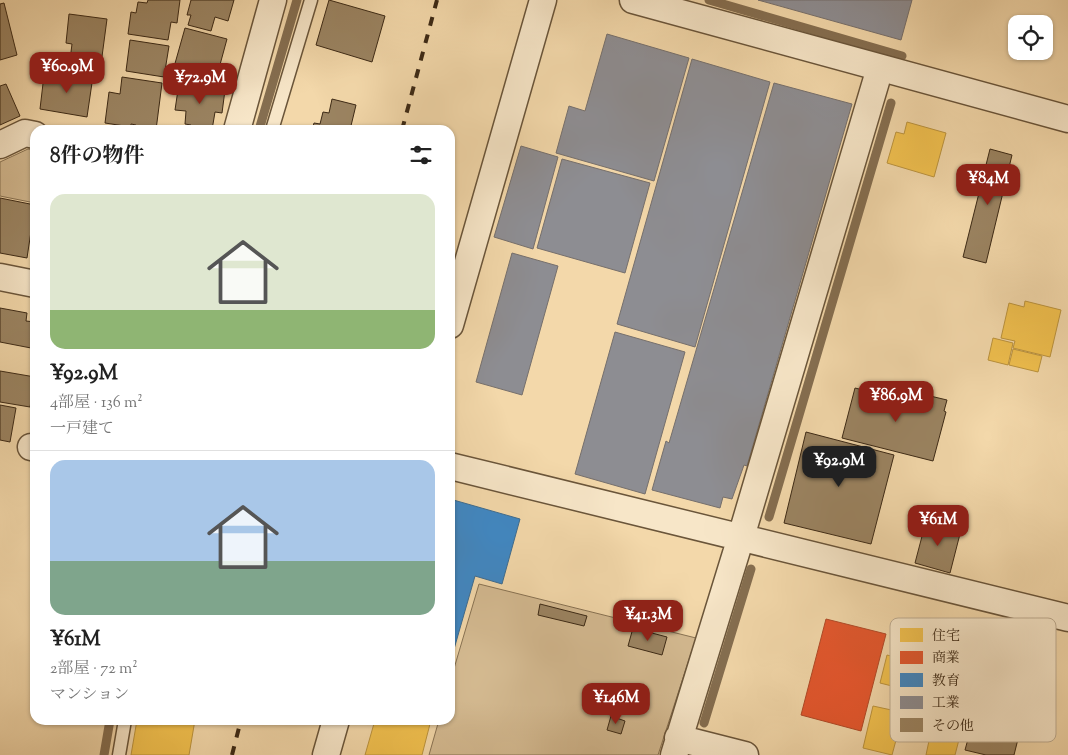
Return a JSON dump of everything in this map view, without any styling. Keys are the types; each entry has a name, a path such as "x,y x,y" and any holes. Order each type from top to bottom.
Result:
{"street":[{"path":"238,125 273,0"},
{"path":"455,308 543,0"},
{"path":"633,0 1068,119"},
{"path":"745,755 676,747 741,537 880,68"},
{"path":"0,145 25,133 30,134"},
{"path":"0,277 30,283"},
{"path":"455,467 1068,618"},
{"path":"326,755 335,725"}],"lane":[{"path":"274,125 311,0"},
{"path":"120,755 124,725"}],"shaded area":[{"path":"30,149 30,202 0,196 0,162"},
{"path":"479,584 696,638 658,755 429,755 438,725 455,725 455,665"}],"building: 住宅":[{"path":"907,122 946,133 934,177 887,163 896,132 904,134"},
{"path":"1025,301 1061,310 1050,357 1013,348 1015,341 1001,338 1009,303 1024,307"},
{"path":"993,338 1013,343 1008,365 988,360"},
{"path":"1013,349 1042,356 1038,372 1009,365"},
{"path":"887,655 890,656 890,686 880,683"},
{"path":"873,706 890,710 890,742 896,742 892,755 863,748"},
{"path":"136,725 194,725 189,755 131,755"},
{"path":"374,725 430,725 422,755 365,755"},
{"path":"929,742 958,742 955,755 926,755"}],"building: 商業":[{"path":"826,619 886,634 861,731 801,715"}],"building: 教育":[{"path":"455,500 520,519 502,584 475,576 455,646"}],"building: 工業":[{"path":"758,0 912,0 901,40"},
{"path":"607,34 689,58 654,181 556,153 569,106 585,111"},
{"path":"692,59 770,82 695,347 617,324"},
{"path":"774,83 852,104 747,466 744,465 732,499 723,497 720,508 652,490 666,441 669,443"},
{"path":"521,146 558,157 533,249 494,237"},
{"path":"562,159 650,183 625,273 537,248"},
{"path":"512,253 558,266 522,395 476,382"},
{"path":"615,332 685,352 645,494 575,474"}],"building: その他":[{"path":"148,0 180,0 177,23 171,22 168,40 128,34 131,12 136,13 138,2 147,3"},
{"path":"191,0 234,0 228,21 215,17 211,31 188,25 191,15 187,15"},
{"path":"329,0 385,16 372,62 316,45"},
{"path":"4,3 17,55 0,60 0,4"},
{"path":"69,14 107,19 101,64 70,60 72,44 66,43"},
{"path":"185,28 227,39 215,83 184,74 185,70 174,67"},
{"path":"130,40 169,46 164,77 126,71"},
{"path":"69,72 93,76 87,117 40,109 44,75 69,78"},
{"path":"122,77 162,83 157,125 105,123 109,92 120,94"},
{"path":"179,83 225,90 222,113 215,112 213,125 185,124 186,111 175,110"},
{"path":"6,84 20,116 0,125 0,86"},
{"path":"332,99 356,105 351,125 313,125 314,123 320,124 323,112 329,113"},
{"path":"990,149 1012,155 986,263 963,257"},
{"path":"0,198 30,204 30,238 27,258 0,253"},
{"path":"0,308 27,313 26,321 30,321 30,348 0,342"},
{"path":"0,371 30,376 30,407 0,402"},
{"path":"855,388 924,405 926,395 947,400 944,411 946,412 933,461 842,438"},
{"path":"0,405 16,408 10,442 0,440"},
{"path":"806,432 894,455 871,544 784,523"},
{"path":"926,521 961,530 950,573 915,563"},
{"path":"540,604 587,616 584,626 538,615"},
{"path":"633,628 667,637 662,655 628,646"},
{"path":"611,716 625,721 621,734 607,730"},
{"path":"967,742 1017,742 1014,755 986,755 965,750"}],"waterway":[{"path":"260,125 297,0"},
{"path":"709,0 902,56"},
{"path":"769,517 891,103"},
{"path":"704,723 751,569"},
{"path":"104,755 109,725"}],"railway":[{"path":"403,125 437,0"},
{"path":"232,755 240,725"}]}
